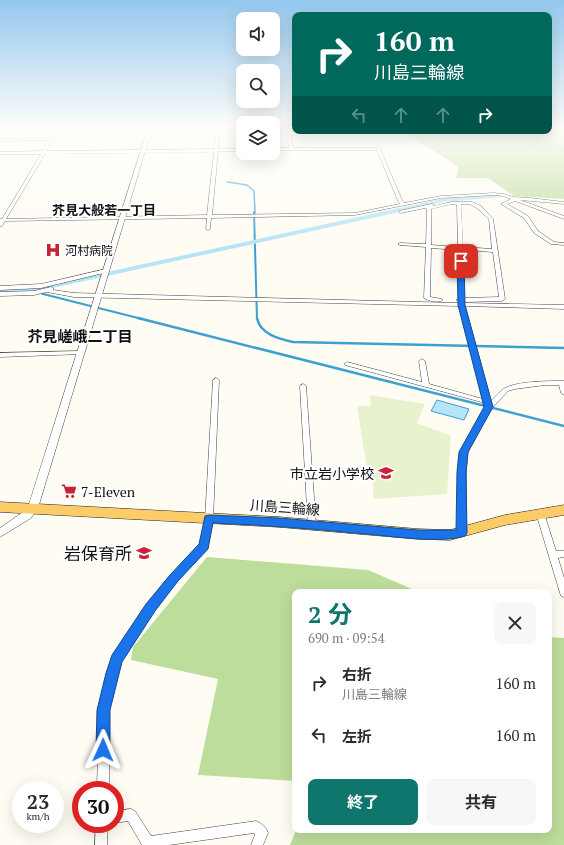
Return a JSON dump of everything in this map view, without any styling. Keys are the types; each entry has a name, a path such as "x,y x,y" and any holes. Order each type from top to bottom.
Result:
{"main road":[{"name":"川島三輪線","path":"0,507 312,525 418,534 450,535 462,533 505,520 564,510"}],"street":[{"path":"1,222 35,167"},
{"path":"0,533 27,515 33,508 138,167"},
{"path":"208,229 214,167"},
{"path":"386,167 400,201 404,205"},
{"path":"1,222 123,218 355,214 455,196 494,194 564,218"},
{"path":"428,207 450,201 530,198 564,203"},
{"path":"512,199 503,204 526,217 536,232 553,243 564,244"},
{"path":"401,212 428,207 459,203 470,203 479,207 492,219 502,299 462,302 427,298 428,207"},
{"path":"459,203 462,302 488,404"},
{"path":"400,244 495,251"},
{"path":"0,288 41,286 105,274"},
{"path":"0,294 34,293 105,274"},
{"path":"47,290 74,295 99,296 373,302 462,302 564,307"},
{"path":"0,355 81,353"},
{"path":"422,361 426,385"},
{"path":"347,364 426,385 488,404"},
{"path":"103,781 104,710 112,673 117,659 150,608 174,578 204,546 209,519 216,380"},
{"path":"462,533 462,472 464,452 488,404 506,390 514,386 563,383 564,393"},
{"path":"302,386 312,525"},
{"path":"540,513 564,592"},
{"path":"554,555 564,554"},
{"path":"124,816 131,815 148,844 256,827 262,833 257,845"},
{"path":"101,845 102,833"}],"green space":[{"path":"459,167 564,167 564,199 514,196 488,178 456,178"},
{"path":"370,395 425,404 417,423 451,436 447,494 374,499 373,472 367,469 357,406 371,406"},
{"path":"207,557 368,570 412,589 292,589 292,781 198,775 218,679 131,660 133,647"},
{"path":"552,637 564,638 564,845 290,845 295,833 552,833"}],"water":[{"path":"437,400 469,409 464,420 431,411"}],"waterway":[{"path":"227,182 247,185 254,191 255,213"},
{"path":"0,291 34,290 445,200 500,196"},
{"path":"254,212 257,319"},
{"path":"34,290 43,294 142,319"},
{"path":"138,318 564,426"},
{"path":"257,318 259,324 266,332 276,337 293,342 564,348"}],"place":[{"name":"河村病院","path":"53,250"},
{"name":"市立岩小学校","path":"386,473"},
{"name":"7-Eleven","path":"69,491"},
{"name":"岩保育所","path":"144,553"}],"district":[{"name":"芥見大般若一丁目","path":"104,210"},
{"name":"芥見嵯峨二丁目","path":"80,336"}],"route":[{"path":"103,750 104,710 112,673 117,659 150,608 174,578 204,546 209,519 279,522 418,534 450,535 462,533 462,472 464,452 489,407 462,305 461,261"}]}
